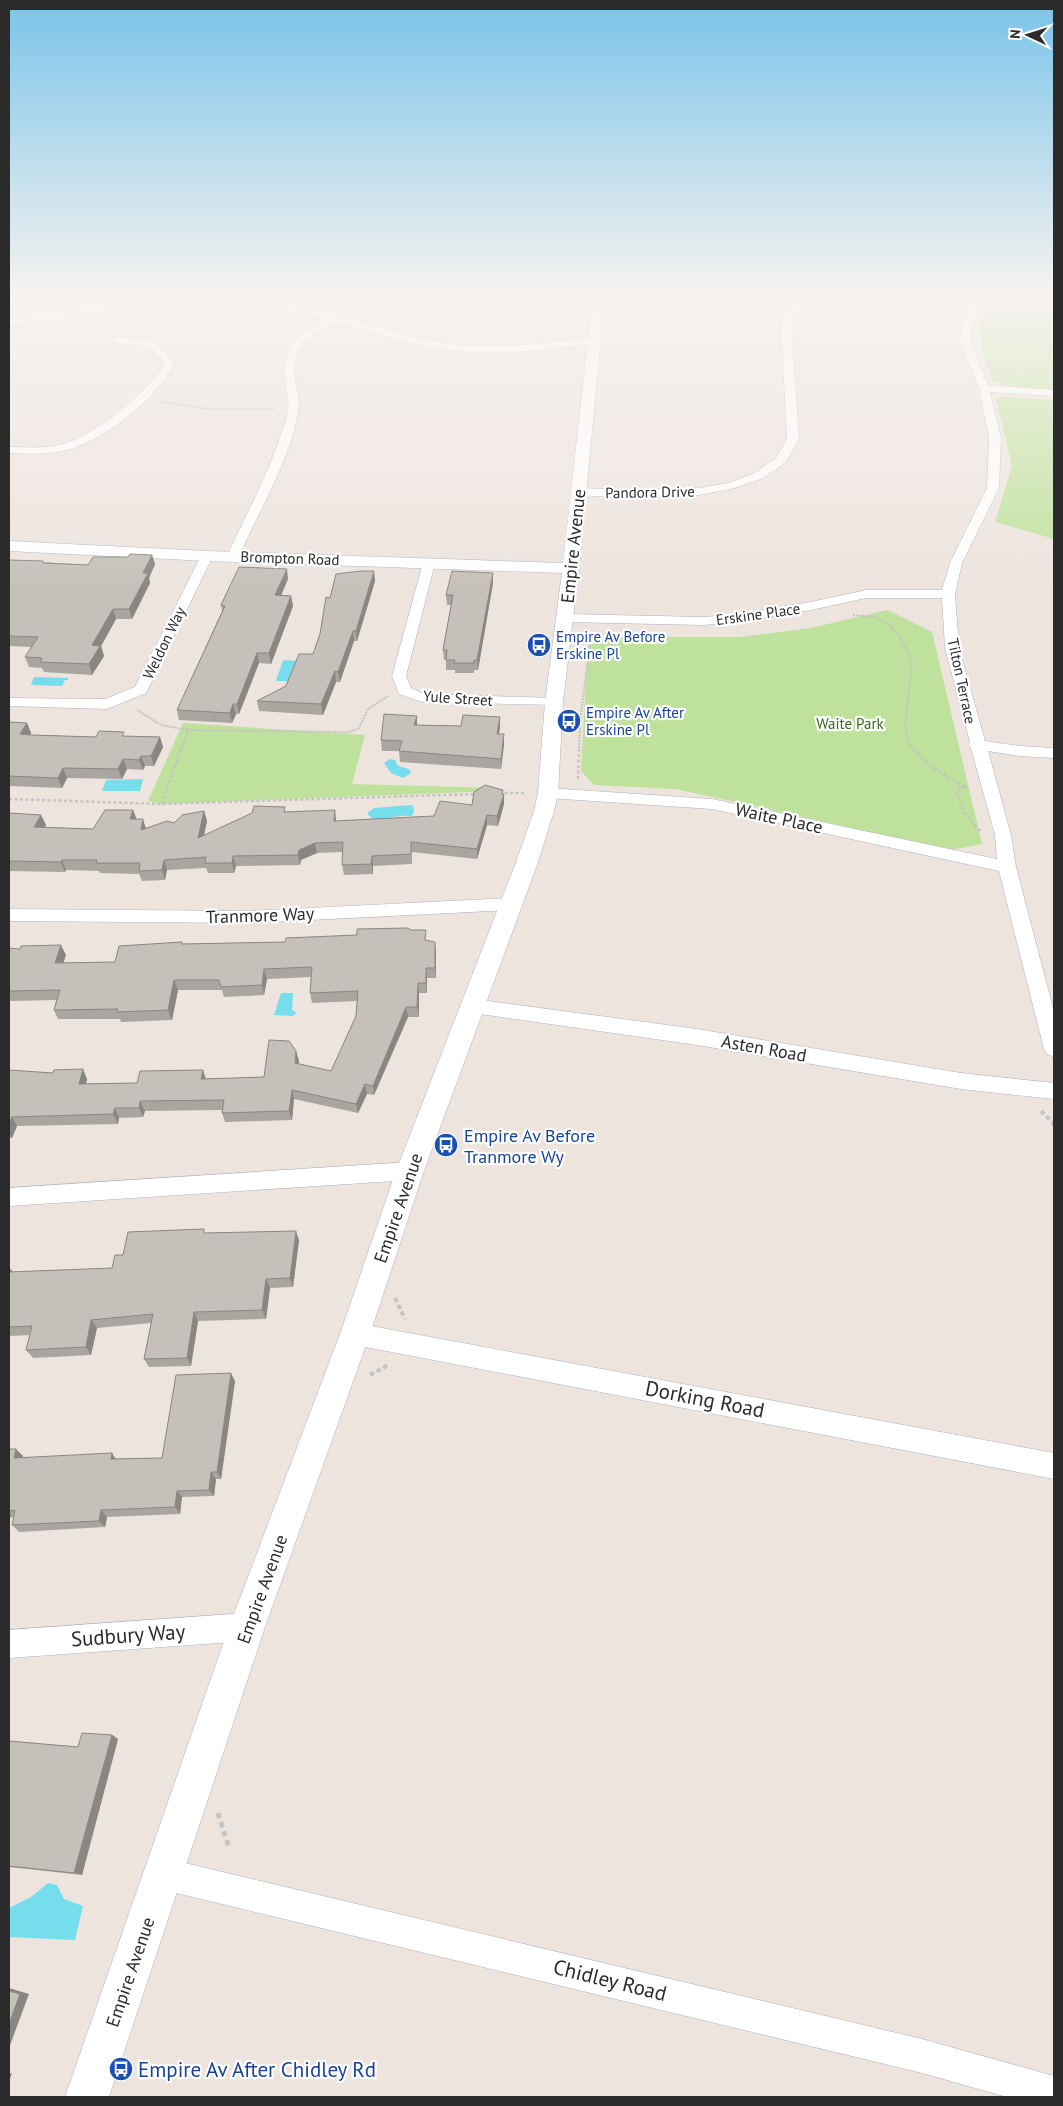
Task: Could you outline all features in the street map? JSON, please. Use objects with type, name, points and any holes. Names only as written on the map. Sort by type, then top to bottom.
[{"type":"street","points":[[9,450],[43,450],[68,446],[86,438],[145,393]]},
{"type":"street","points":[[234,556],[294,410],[291,393]]},
{"type":"street","name":"Empire Avenue","points":[[87,2097],[247,1627],[355,1334],[410,1171],[536,836],[563,793],[554,702],[566,618],[588,393]]},
{"type":"street","name":"Pandora Drive","points":[[578,492],[675,494],[700,492],[738,483],[756,476],[781,461],[791,448],[793,439],[790,393]]},
{"type":"street","name":"Tilton Terrace","points":[[985,393],[995,438],[993,488],[956,563],[948,594],[952,648],[1002,835],[1007,867],[1054,1049]]},
{"type":"street","name":"Brompton Road","points":[[9,546],[207,556],[571,568]]},
{"type":"street","name":"Weldon Way","points":[[9,702],[107,704],[141,690],[207,556]]},
{"type":"street","name":"Yule Street","points":[[429,563],[400,676],[404,690],[422,698],[554,702]]},
{"type":"street","name":"Erskine Place","points":[[566,618],[673,621],[722,619],[811,606],[866,594],[948,594]]},
{"type":"street","points":[[979,752],[1054,752]]},
{"type":"street","points":[[979,752],[1054,759]]},
{"type":"street","name":"Waite Place","points":[[563,793],[712,804],[1007,867]]},
{"type":"street","name":"Tranmore Way","points":[[9,915],[251,917],[512,904]]},
{"type":"street","name":"Asten Road","points":[[473,1006],[697,1037],[961,1081],[1054,1091]]},
{"type":"street","points":[[9,1197],[410,1171]]},
{"type":"street","name":"Dorking Road","points":[[355,1334],[1054,1466]]},
{"type":"street","name":"Sudbury Way","points":[[9,1644],[247,1627]]},
{"type":"street","name":"Chidley Road","points":[[164,1874],[912,2054],[1054,2094]]},
{"type":"path","points":[[138,399],[209,409],[294,410]]},
{"type":"path","points":[[844,616],[875,617],[888,623],[900,637],[912,662],[905,727],[910,745],[929,765],[964,787]]},
{"type":"path","points":[[498,794],[563,793],[580,723],[590,636],[595,619]]},
{"type":"path","points":[[590,636],[600,635]]},
{"type":"path","points":[[135,709],[149,721],[160,726],[188,730],[349,732],[359,728],[368,709],[385,698],[404,690]]},
{"type":"path","points":[[162,804],[188,730]]},
{"type":"path","points":[[9,800],[162,804],[478,794]]},
{"type":"green space","points":[[1001,397],[1054,400],[1054,539],[995,522],[1012,466],[996,400]]},
{"type":"green space","name":"Waite Park","points":[[887,610],[932,632],[982,844],[951,850],[676,789],[594,785],[581,771],[588,646],[608,637],[741,637],[811,628]]},
{"type":"green space","points":[[183,723],[365,735],[352,784],[494,788],[494,791],[162,804],[148,801]]},
{"type":"water","points":[[283,660],[298,661],[291,681],[276,681]]},
{"type":"water","points":[[34,677],[68,678],[68,680],[65,680],[62,686],[31,685]]},
{"type":"water","points":[[390,759],[395,760],[398,766],[409,769],[411,773],[403,778],[391,773],[384,763]]},
{"type":"water","points":[[143,779],[140,791],[102,791],[106,780]]},
{"type":"water","points":[[412,805],[414,809],[413,815],[410,816],[396,816],[379,820],[367,813],[374,808]]},
{"type":"water","points":[[281,993],[293,993],[292,1010],[297,1013],[292,1016],[274,1015]]},
{"type":"water","points":[[48,1883],[57,1885],[64,1899],[83,1906],[75,1940],[9,1937],[9,1908],[31,1897]]},
{"type":"building","points":[[130,554],[152,555],[143,573],[148,573],[129,609],[113,609],[92,645],[100,646],[89,664],[40,662],[42,658],[25,657],[38,637],[9,636],[9,560],[88,565],[93,557],[128,557]]},
{"type":"building","points":[[239,567],[287,569],[275,595],[291,596],[269,653],[257,653],[237,704],[233,704],[230,713],[177,710],[225,606],[221,605]]},
{"type":"building","points":[[374,571],[356,631],[353,631],[338,672],[335,671],[321,704],[257,701],[286,686],[299,654],[313,654],[320,634],[326,597],[330,598],[336,574]]},
{"type":"building","points":[[452,571],[493,573],[477,660],[474,660],[474,663],[454,663],[455,660],[446,660],[447,650],[443,650],[453,595],[446,595]]},
{"type":"building","points":[[384,714],[417,716],[414,725],[461,726],[463,715],[500,717],[497,734],[504,734],[501,759],[399,751],[402,741],[381,740]]},
{"type":"building","points":[[9,722],[27,723],[20,734],[96,737],[99,731],[124,732],[122,736],[160,737],[151,756],[141,756],[139,760],[123,759],[118,769],[63,768],[58,778],[9,776]]},
{"type":"building","points":[[485,785],[503,790],[502,794],[504,794],[497,816],[487,815],[477,849],[411,842],[411,854],[372,856],[371,864],[342,865],[343,842],[315,843],[299,850],[298,855],[233,856],[232,863],[205,863],[206,857],[164,860],[162,870],[139,871],[140,863],[96,863],[97,860],[62,860],[61,862],[9,861],[9,813],[41,815],[34,827],[93,829],[105,810],[133,810],[130,819],[143,819],[141,830],[167,821],[174,823],[182,815],[204,811],[198,838],[252,813],[254,806],[285,807],[284,812],[335,810],[334,821],[434,816],[440,801],[472,805],[474,792]]},
{"type":"building","points":[[408,928],[411,930],[426,930],[425,940],[435,942],[435,968],[426,968],[426,983],[418,983],[417,1007],[406,1007],[373,1086],[365,1084],[356,1104],[292,1090],[289,1111],[222,1113],[224,1100],[140,1101],[139,1108],[115,1108],[113,1114],[12,1117],[9,1123],[9,1070],[53,1073],[54,1070],[83,1069],[79,1084],[137,1083],[140,1071],[203,1070],[201,1079],[264,1077],[269,1040],[289,1041],[296,1051],[295,1063],[331,1071],[356,1016],[358,991],[310,993],[312,967],[264,969],[262,985],[221,987],[219,980],[174,980],[168,1010],[117,1012],[118,1009],[54,1010],[60,990],[9,991],[9,948],[20,949],[21,946],[61,945],[55,963],[115,962],[119,946],[182,942],[182,944],[285,942],[286,938],[357,935],[357,929]]},
{"type":"building","points":[[204,1229],[204,1233],[296,1231],[290,1278],[266,1279],[262,1310],[194,1312],[187,1358],[144,1359],[153,1314],[91,1320],[86,1347],[26,1350],[32,1326],[9,1327],[9,1272],[112,1268],[115,1255],[123,1255],[128,1232]]},
{"type":"building","points":[[231,1373],[217,1472],[211,1472],[209,1490],[177,1491],[175,1507],[101,1510],[99,1521],[12,1525],[15,1510],[9,1511],[9,1449],[16,1449],[14,1458],[112,1453],[111,1459],[162,1458],[176,1375]]},
{"type":"building","points":[[82,1733],[112,1735],[74,1873],[9,1866],[9,1741],[78,1747]]},
{"type":"building","points":[[9,1991],[20,1994],[9,2024]]},
{"type":"place","name":"Empire Av Before Erskine Pl","points":[[539,645]]},
{"type":"place","name":"Empire Av After Erskine Pl","points":[[569,721]]},
{"type":"place","name":"Empire Av Before Tranmore Wy","points":[[446,1145]]},
{"type":"place","name":"Empire Av After Chidley Rd","points":[[121,2069]]}]
